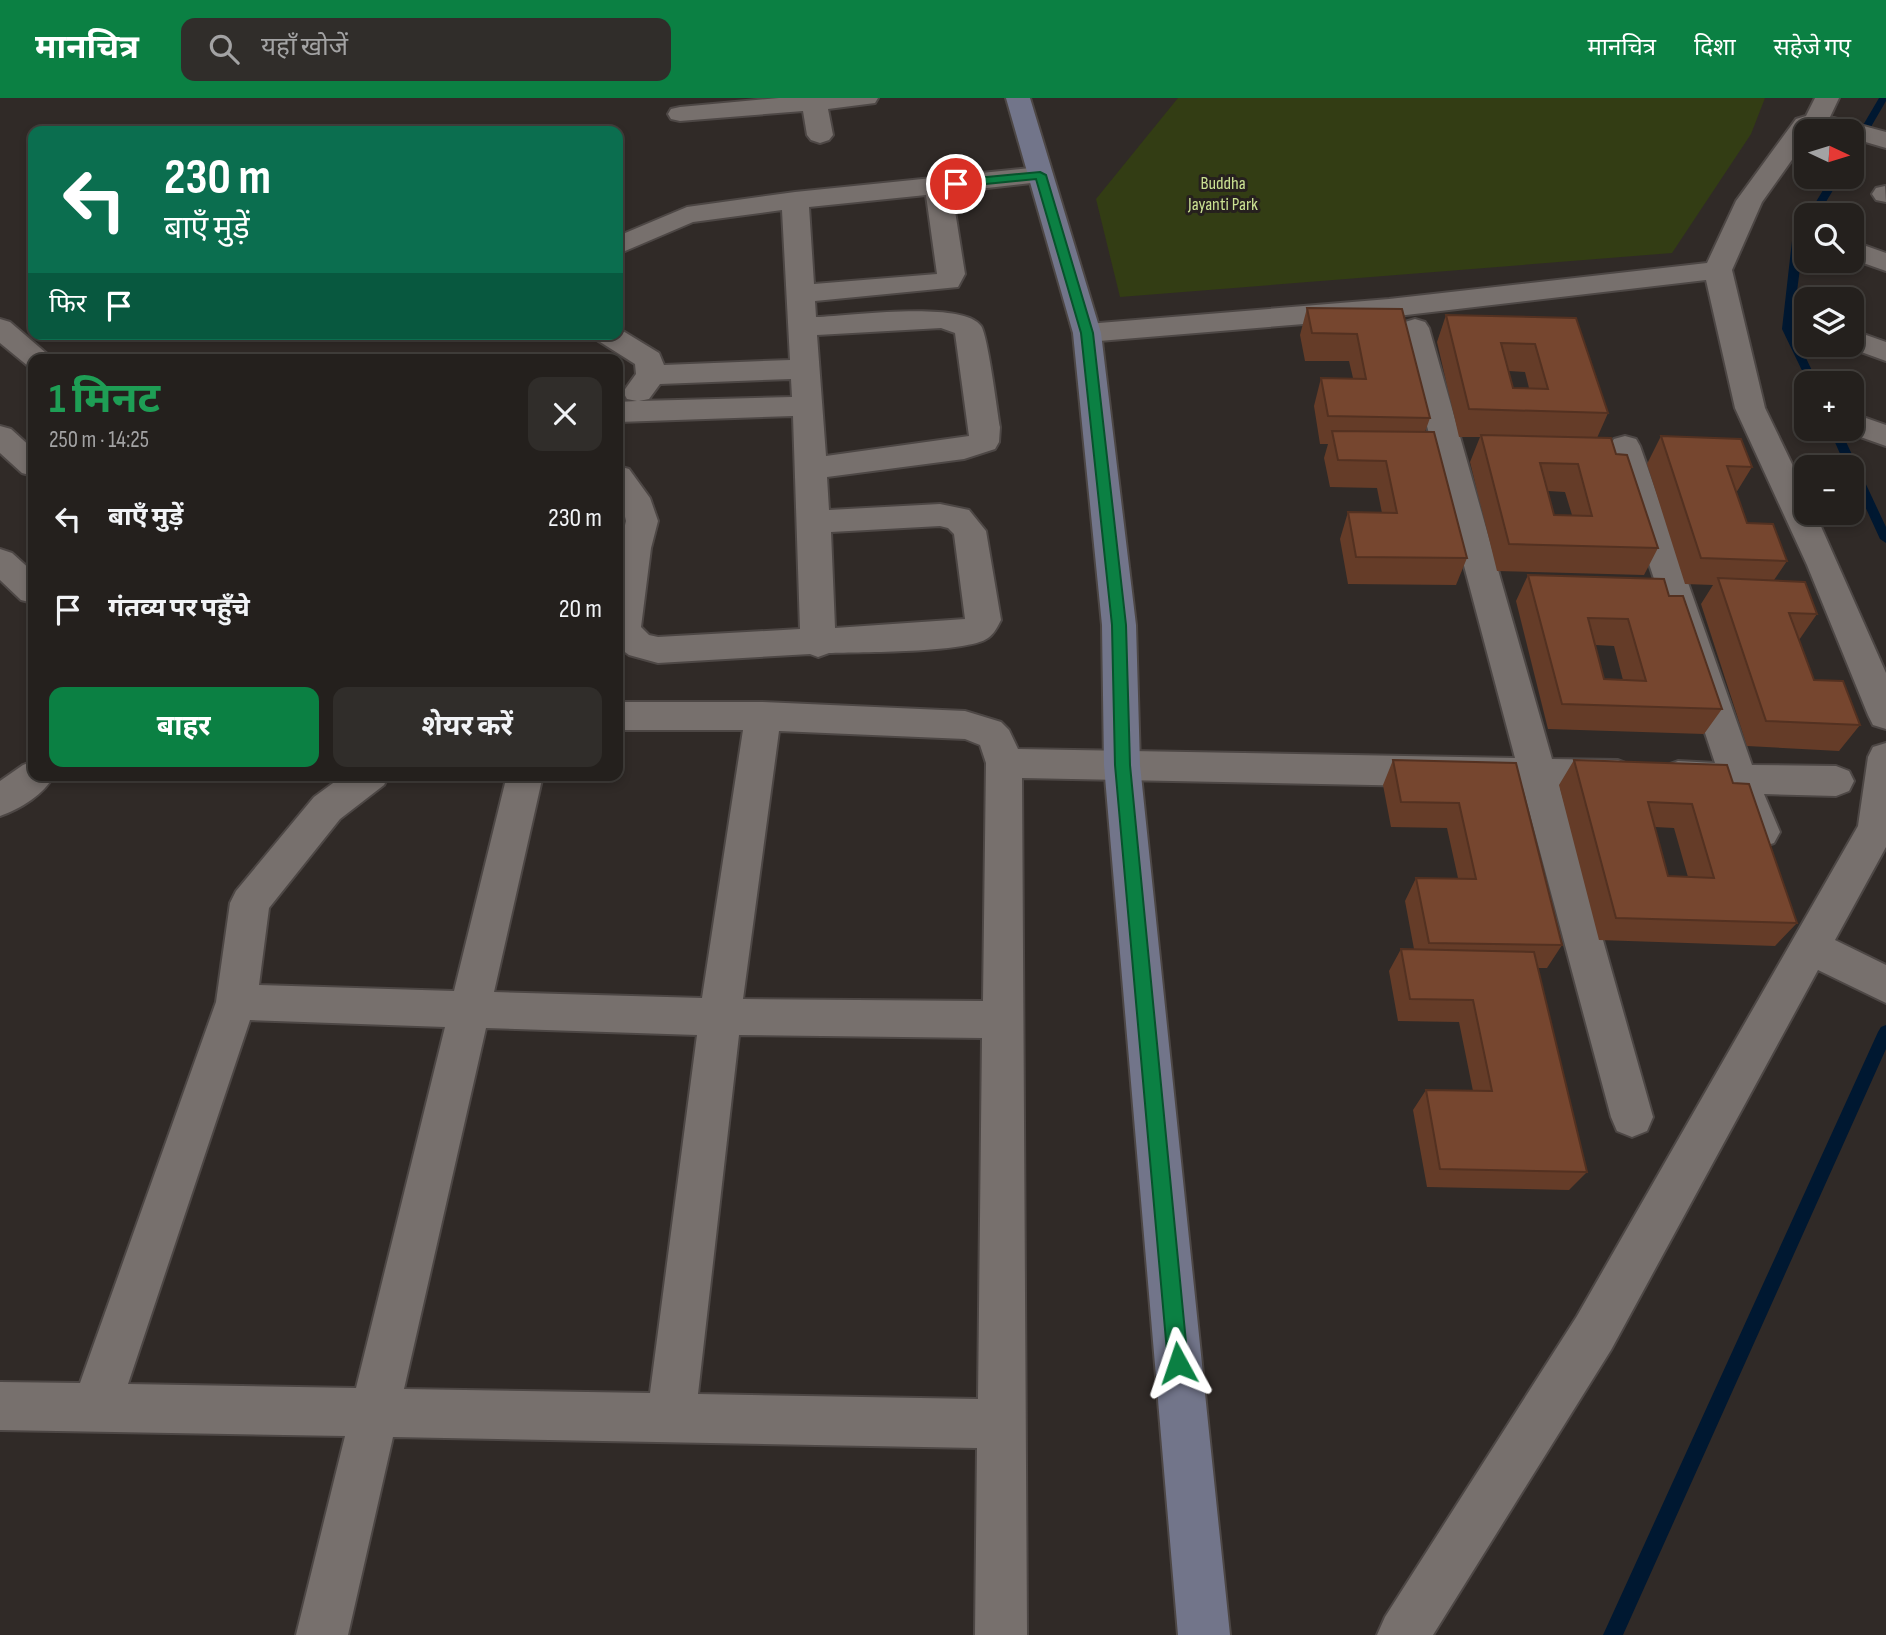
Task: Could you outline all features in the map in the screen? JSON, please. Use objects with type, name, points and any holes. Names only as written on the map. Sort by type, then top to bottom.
[{"type":"street","points":[[680,114],[866,98]]},
{"type":"street","points":[[1018,98],[1087,333],[1119,625],[1122,765],[1203,1635]]},
{"type":"street","points":[[814,102],[820,135]]},
{"type":"street","points":[[1886,140],[1855,131],[1821,109],[1805,124],[1749,201],[1718,270],[1750,408],[1824,565],[1886,715]]},
{"type":"street","points":[[623,244],[687,215],[795,200],[1040,175]]},
{"type":"street","points":[[801,294],[948,281],[951,274],[938,186]]},
{"type":"street","points":[[795,200],[814,522],[818,644]]},
{"type":"street","points":[[1864,254],[1886,262]]},
{"type":"street","points":[[1087,333],[1390,308],[1718,270]]},
{"type":"street","points":[[803,327],[941,319],[960,324],[969,329],[985,426],[984,442],[964,449],[811,468]]},
{"type":"street","points":[[0,328],[32,354]]},
{"type":"street","points":[[1415,328],[1632,1117]]},
{"type":"street","points":[[617,340],[649,360],[650,375],[642,389],[623,406]]},
{"type":"street","points":[[1864,344],[1886,352]]},
{"type":"street","points":[[650,375],[805,369]]},
{"type":"street","points":[[623,410],[808,407]]},
{"type":"street","points":[[0,436],[28,461]]},
{"type":"street","points":[[1625,446],[1739,779],[1748,794],[1773,865]]},
{"type":"street","points":[[623,484],[639,506],[642,521],[635,548],[624,627],[628,639],[644,648],[659,650],[818,644],[951,634],[975,630],[984,620],[970,531],[958,518],[940,515],[814,522]]},
{"type":"street","points":[[0,561],[28,586]]},
{"type":"street","points":[[623,716],[763,716],[965,724],[984,728],[997,738],[1004,763],[1001,1020],[1002,1635]]},
{"type":"street","points":[[671,1418],[720,1017],[763,716]]},
{"type":"street","points":[[1403,1635],[1829,955],[1877,828],[1886,757]]},
{"type":"street","points":[[1004,763],[1836,781]]},
{"type":"street","points":[[0,801],[28,781]]},
{"type":"street","points":[[96,1408],[236,1002],[250,903],[327,808],[363,781]]},
{"type":"street","points":[[322,1635],[524,781]]},
{"type":"street","points":[[1829,955],[1886,985]]},
{"type":"street","points":[[236,1002],[720,1017],[1001,1020]]},
{"type":"street","points":[[0,1406],[1001,1424]]},
{"type":"green space","name":"Buddha Jayanti Park","points":[[1178,98],[1765,98],[1751,134],[1672,253],[1120,297],[1096,199]]},
{"type":"building","points":[[1307,308],[1402,309],[1430,418],[1328,416],[1321,378],[1366,379],[1357,334],[1312,333]]},
{"type":"building","points":[[1446,315],[1576,318],[1608,413],[1469,409]],"holes":[[[1501,343],[1535,344],[1548,389],[1513,388]]]},
{"type":"building","points":[[1332,431],[1434,432],[1467,558],[1356,557],[1348,512],[1397,513],[1386,461],[1338,460]]},
{"type":"building","points":[[1481,435],[1611,438],[1616,454],[1627,455],[1658,548],[1509,544]],"holes":[[[1540,463],[1578,464],[1592,516],[1554,515]]]},
{"type":"building","points":[[1661,436],[1741,439],[1752,467],[1727,466],[1747,523],[1773,524],[1787,561],[1701,558]]},
{"type":"building","points":[[1528,575],[1664,579],[1669,596],[1683,596],[1722,709],[1562,704]],"holes":[[[1588,618],[1628,619],[1646,681],[1604,679]]]},
{"type":"building","points":[[1718,578],[1805,582],[1817,614],[1789,613],[1814,680],[1843,681],[1860,725],[1766,721]]},
{"type":"building","points":[[1393,760],[1516,763],[1562,945],[1429,943],[1416,878],[1476,879],[1459,803],[1401,802]]},
{"type":"building","points":[[1574,760],[1727,765],[1733,783],[1749,784],[1797,923],[1616,918]],"holes":[[[1648,802],[1692,804],[1714,878],[1668,876]]]},
{"type":"building","points":[[1401,949],[1534,952],[1587,1172],[1440,1169],[1426,1090],[1492,1091],[1473,1000],[1410,999]]},
{"type":"waterway","points":[[1864,130],[1883,98]]},
{"type":"waterway","points":[[1820,203],[1829,189]]},
{"type":"waterway","points":[[1794,267],[1787,329],[1807,371]]},
{"type":"waterway","points":[[1840,441],[1886,539]]},
{"type":"waterway","points":[[1613,1635],[1886,1032]]},
{"type":"route","points":[[956,184],[1040,175],[1087,333],[1119,625],[1122,765],[1178,1363]]}]
